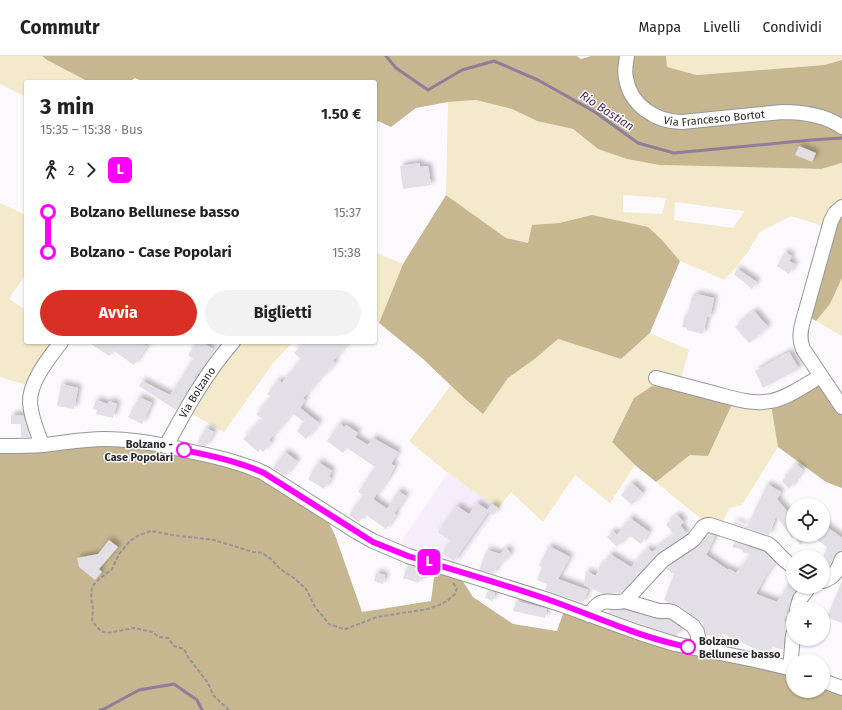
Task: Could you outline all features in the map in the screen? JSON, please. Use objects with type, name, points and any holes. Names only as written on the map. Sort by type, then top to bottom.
[{"type":"street","name":"Via Francesco Bortot","points":[[627,56],[625,68],[629,89],[640,105],[652,114],[665,120],[682,122],[782,112],[798,112],[823,117],[842,128]]},
{"type":"street","points":[[842,207],[835,213],[831,221],[800,332],[800,341],[803,349],[842,407]]},
{"type":"street","points":[[42,445],[31,410],[30,393],[42,368],[60,344]]},
{"type":"street","name":"Via Bolzano","points":[[166,446],[200,385],[221,355],[231,344]]},
{"type":"street","points":[[656,378],[745,401],[762,402],[772,401],[791,394],[821,376]]},
{"type":"street","points":[[0,446],[42,445],[89,439],[131,440],[228,460],[253,468],[278,481],[373,542],[408,556],[554,602],[654,638],[675,644],[786,668]]},
{"type":"street","points":[[625,601],[663,560],[690,542],[703,527],[707,525],[768,544],[773,547],[786,561]]},
{"type":"street","points":[[830,578],[837,571],[842,560]]},
{"type":"street","points":[[589,614],[595,607],[606,601],[625,601],[659,611],[673,612],[693,626],[697,632],[701,649]]},
{"type":"street","points":[[830,684],[842,688]]},
{"type":"path","points":[[229,710],[213,695],[208,683],[184,650],[174,646],[168,638],[159,637],[152,632],[134,628],[107,633],[101,631],[92,620],[92,587],[112,568],[119,554],[130,541],[138,535],[151,531],[214,540],[253,552],[262,553],[306,589],[315,607],[329,624],[340,628],[346,628],[377,616],[421,610],[437,606],[447,601],[455,594],[457,588],[452,583]]},
{"type":"shaded area","points":[[0,56],[42,56],[85,80],[24,80],[24,96],[0,84]]},
{"type":"shaded area","points":[[42,56],[577,56],[581,59],[591,56],[666,56],[667,67],[697,75],[824,65],[842,60],[842,163],[821,169],[660,165],[627,159],[598,149],[573,129],[537,121],[512,109],[476,100],[448,102],[416,108],[391,127],[377,122],[377,80],[140,80],[135,78],[132,80],[85,80]]},
{"type":"shaded area","points":[[666,56],[842,56],[842,60],[824,65],[697,75],[667,67]]},
{"type":"shaded area","points":[[476,100],[512,109],[537,121],[573,129],[598,149],[660,165],[821,169],[842,163],[842,204],[826,227],[791,216],[760,232],[748,252],[725,280],[680,261],[662,240],[592,215],[559,223],[532,225],[528,243],[506,238],[446,195],[448,102]],"holes":[[[623,195],[666,198],[662,214],[623,212]],[[675,202],[744,211],[744,212],[733,228],[674,220]]]},
{"type":"shaded area","points":[[446,195],[506,238],[528,243],[532,225],[559,223],[592,215],[648,227],[662,240],[680,261],[650,333],[621,359],[558,339],[536,358],[508,378],[483,414],[422,358],[379,323],[403,264]]},
{"type":"shaded area","points":[[0,203],[24,214],[24,277],[9,299],[24,309],[24,344],[58,344],[30,386],[0,377]]},
{"type":"shaded area","points":[[842,204],[842,278],[830,304],[816,321],[803,313]]},
{"type":"shaded area","points":[[377,253],[403,264],[379,323],[377,321]]},
{"type":"shaded area","points":[[842,278],[842,336],[816,321],[830,304]]},
{"type":"shaded area","points":[[650,333],[689,350],[678,389],[653,386],[634,398],[612,441],[635,465],[610,503],[575,475],[543,522],[511,492],[498,508],[448,473],[409,441],[451,385],[464,398],[483,413],[508,378],[536,358],[558,339],[621,359]]},
{"type":"shaded area","points":[[234,344],[291,344],[273,363],[224,432],[187,411]]},
{"type":"shaded area","points":[[819,374],[842,400],[842,488],[826,482],[778,447],[770,399]]},
{"type":"shaded area","points":[[652,386],[678,389],[733,402],[708,456],[690,455],[656,482],[635,465],[612,442],[634,398]]},
{"type":"shaded area","points":[[770,399],[778,447],[742,505],[730,508],[720,527],[706,523],[656,482],[690,455],[733,402]]},
{"type":"shaded area","points":[[128,443],[252,472],[325,515],[335,535],[362,612],[431,601],[436,563],[455,569],[473,597],[513,624],[557,631],[565,608],[786,671],[786,698],[830,698],[830,686],[842,690],[842,710],[0,710],[0,451]]},
{"type":"shaded area","points":[[448,473],[498,508],[455,569],[396,549]]},
{"type":"building","points":[[799,146],[816,153],[812,162],[795,155]]},
{"type":"building","points":[[420,163],[420,167],[428,166],[431,185],[403,189],[400,166]]},
{"type":"building","points":[[785,252],[792,256],[789,261],[795,264],[789,274],[777,266]]},
{"type":"building","points":[[737,269],[757,282],[752,289],[734,274]]},
{"type":"building","points":[[696,294],[714,298],[710,317],[707,317],[703,334],[687,330],[687,328],[682,327],[685,315],[687,316],[692,296],[696,297]]},
{"type":"building","points":[[754,311],[768,327],[749,343],[735,327]]},
{"type":"building","points":[[91,344],[144,344],[147,346],[134,365],[114,351],[109,356]]},
{"type":"building","points":[[196,344],[205,344],[213,349],[194,377],[195,378],[176,410],[139,386],[142,381],[170,395],[193,359],[188,355]]},
{"type":"building","points":[[302,344],[347,344],[333,361],[335,363],[324,375],[323,374],[303,398],[305,400],[300,408],[319,423],[306,439],[297,431],[304,422],[292,413],[269,440],[271,442],[263,452],[260,449],[258,452],[243,439],[262,419],[256,414],[271,397],[267,394],[278,380],[282,383],[301,359],[294,353]]},
{"type":"building","points":[[789,352],[799,369],[763,388],[755,371]]},
{"type":"building","points":[[61,384],[78,388],[74,409],[57,406]]},
{"type":"building","points":[[139,397],[152,403],[142,424],[128,417]]},
{"type":"building","points":[[96,400],[108,404],[109,401],[117,404],[113,418],[96,414],[97,410],[93,409]]},
{"type":"building","points":[[11,415],[23,415],[30,437],[21,437],[21,424],[11,424]]},
{"type":"building","points":[[340,423],[344,427],[346,425],[358,433],[355,437],[368,445],[373,438],[398,452],[391,464],[395,466],[388,479],[373,499],[387,509],[398,491],[406,496],[394,514],[396,515],[386,529],[365,514],[359,522],[349,515],[363,495],[358,492],[375,467],[347,448],[343,453],[327,441]]},
{"type":"building","points":[[206,428],[214,432],[206,446],[200,445],[197,443]]},
{"type":"building","points":[[285,452],[297,461],[285,476],[273,468]]},
{"type":"building","points":[[318,462],[332,471],[329,477],[331,478],[324,489],[308,479]]},
{"type":"building","points":[[796,464],[803,470],[789,489],[782,481]]},
{"type":"building","points":[[632,483],[643,493],[632,505],[621,495]]},
{"type":"building","points":[[767,484],[781,492],[777,499],[786,510],[786,530],[776,516],[769,535],[734,524],[735,521],[747,527]]},
{"type":"building","points":[[477,503],[489,511],[454,561],[442,553],[451,542],[438,532],[457,506],[469,514]]},
{"type":"building","points":[[492,504],[498,508],[494,515],[487,510]]},
{"type":"building","points":[[677,515],[684,522],[680,525],[687,534],[657,554],[621,593],[602,594],[584,585],[586,571],[596,576],[600,565],[602,566],[610,554],[631,567],[648,548],[652,552],[674,535],[666,524]]},
{"type":"building","points":[[630,518],[649,532],[641,544],[629,535],[617,547],[607,537],[613,531],[617,535]]},
{"type":"building","points":[[830,529],[842,538],[842,551],[836,553],[830,566],[830,550],[826,550],[827,547],[820,542],[830,542]]},
{"type":"building","points":[[709,534],[715,536],[706,555],[728,570],[729,569],[736,573],[750,555],[742,552],[743,550],[732,547],[735,542],[764,552],[775,562],[756,594],[777,602],[786,588],[786,594],[793,594],[790,602],[786,602],[786,616],[784,621],[786,622],[786,630],[783,650],[770,646],[765,654],[720,632],[718,638],[706,635],[703,623],[678,605],[664,600],[674,574],[666,569],[699,546]]},
{"type":"building","points":[[109,540],[118,547],[99,569],[102,572],[95,580],[79,567],[77,558],[98,554]]},
{"type":"building","points":[[549,546],[570,557],[558,579],[588,590],[583,603],[545,590],[547,584],[537,580],[542,567],[539,565]]},
{"type":"building","points":[[506,548],[511,554],[496,568],[494,574],[479,570],[487,550],[500,554]]},
{"type":"building","points":[[408,565],[426,571],[423,580],[420,579],[419,583],[403,578]]},
{"type":"building","points":[[376,573],[385,575],[383,584],[374,581]]},
{"type":"building","points":[[842,581],[842,623],[830,618],[830,610]]},
{"type":"building","points":[[488,590],[495,593],[493,601],[485,598]]},
{"type":"building","points":[[516,601],[547,609],[545,618],[513,611]]},
{"type":"building","points":[[610,610],[625,610],[657,619],[670,620],[680,627],[677,636],[609,613]]},
{"type":"waterway","name":"Rio Bastian","points":[[386,56],[396,68],[428,90],[462,70],[494,61],[538,80],[595,112],[638,143],[674,153],[842,138]]},
{"type":"waterway","points":[[100,710],[139,690],[174,684],[197,700],[202,710]]},
{"type":"bus line","name":"L","points":[[184,450],[240,463],[264,473],[373,542],[408,556],[554,602],[640,633],[688,647]]},
{"type":"place","name":"Bolzano - Case Popolari","points":[[184,450]]},
{"type":"place","name":"Bolzano Bellunese basso","points":[[688,647]]}]
